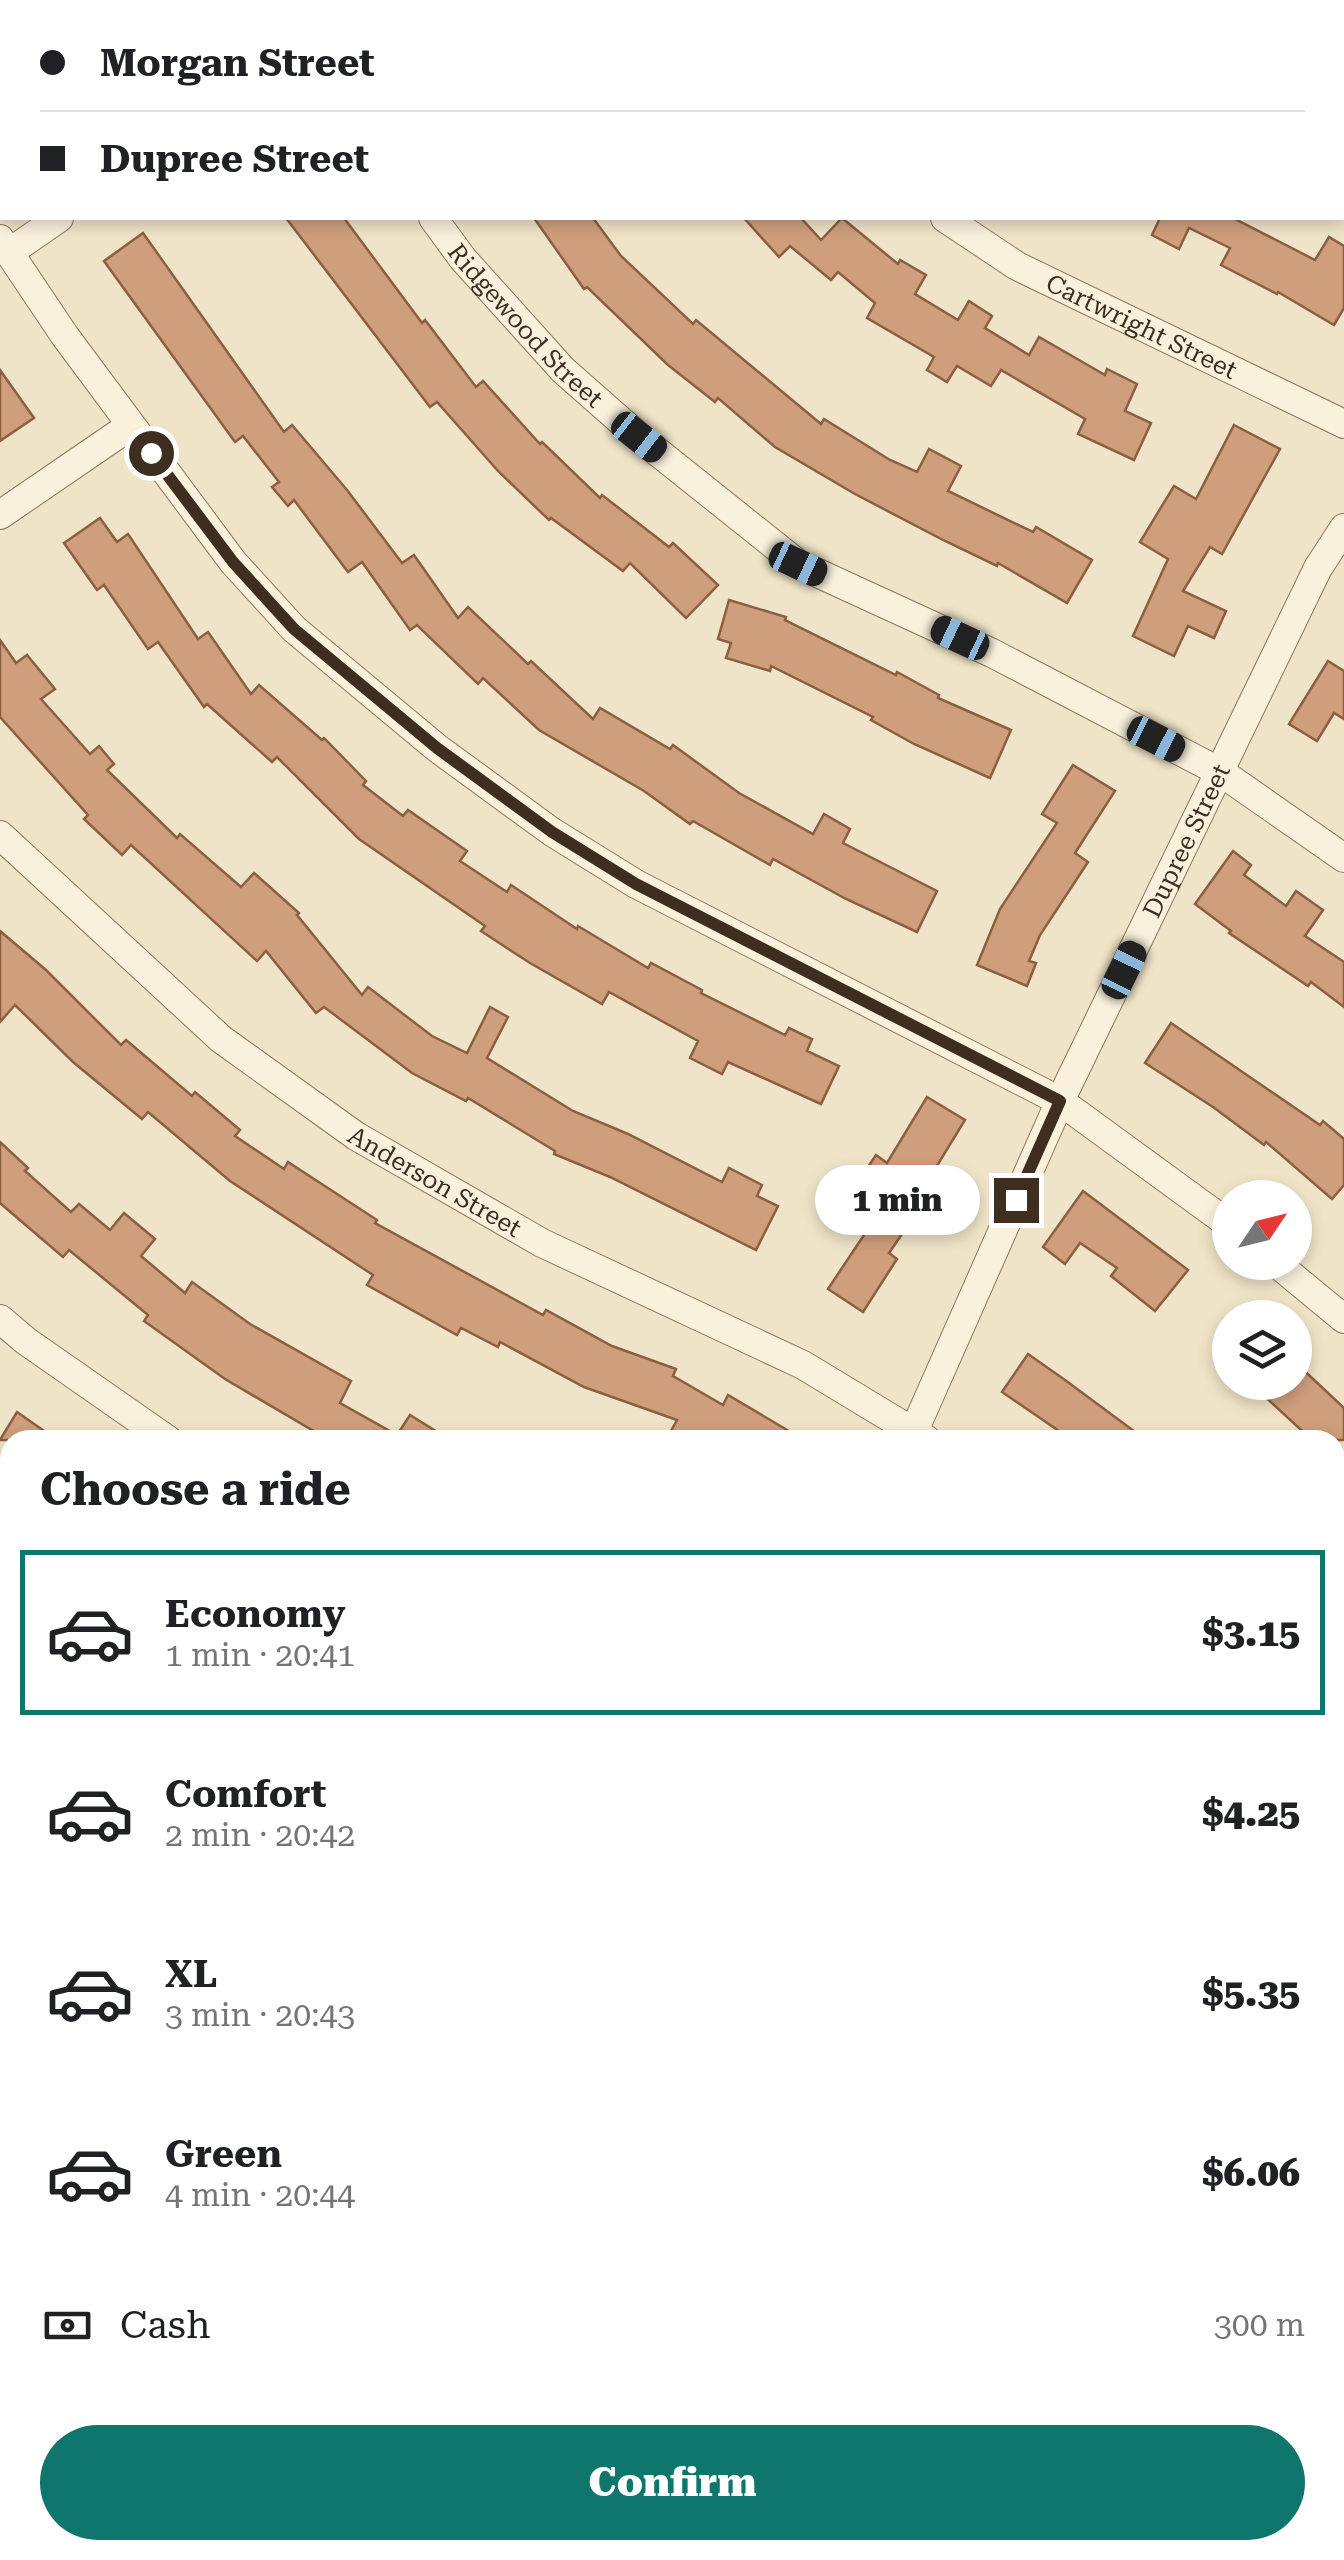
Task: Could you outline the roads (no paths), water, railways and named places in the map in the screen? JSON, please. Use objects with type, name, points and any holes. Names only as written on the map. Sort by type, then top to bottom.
[{"type":"street","points":[[55,220],[5,246],[130,426],[233,562],[294,629],[437,748],[552,832],[636,884],[1060,1101],[1212,1212]]},
{"type":"street","name":"Ridgewood Street","points":[[435,220],[463,259],[563,370],[639,437],[798,564],[992,653],[1222,773],[1344,858]]},
{"type":"street","name":"Cartwright Street","points":[[948,220],[1017,266],[1344,424]]},
{"type":"street","points":[[0,514],[130,426]]},
{"type":"street","name":"Dupree Street","points":[[920,1430],[1060,1101],[1318,568],[1344,528]]},
{"type":"street","name":"Anderson Street","points":[[0,836],[222,1040],[356,1136],[542,1242],[802,1364],[906,1430]]},
{"type":"street","points":[[1296,1280],[1344,1320]]},
{"type":"street","points":[[0,1319],[26,1342],[154,1430]]}]
